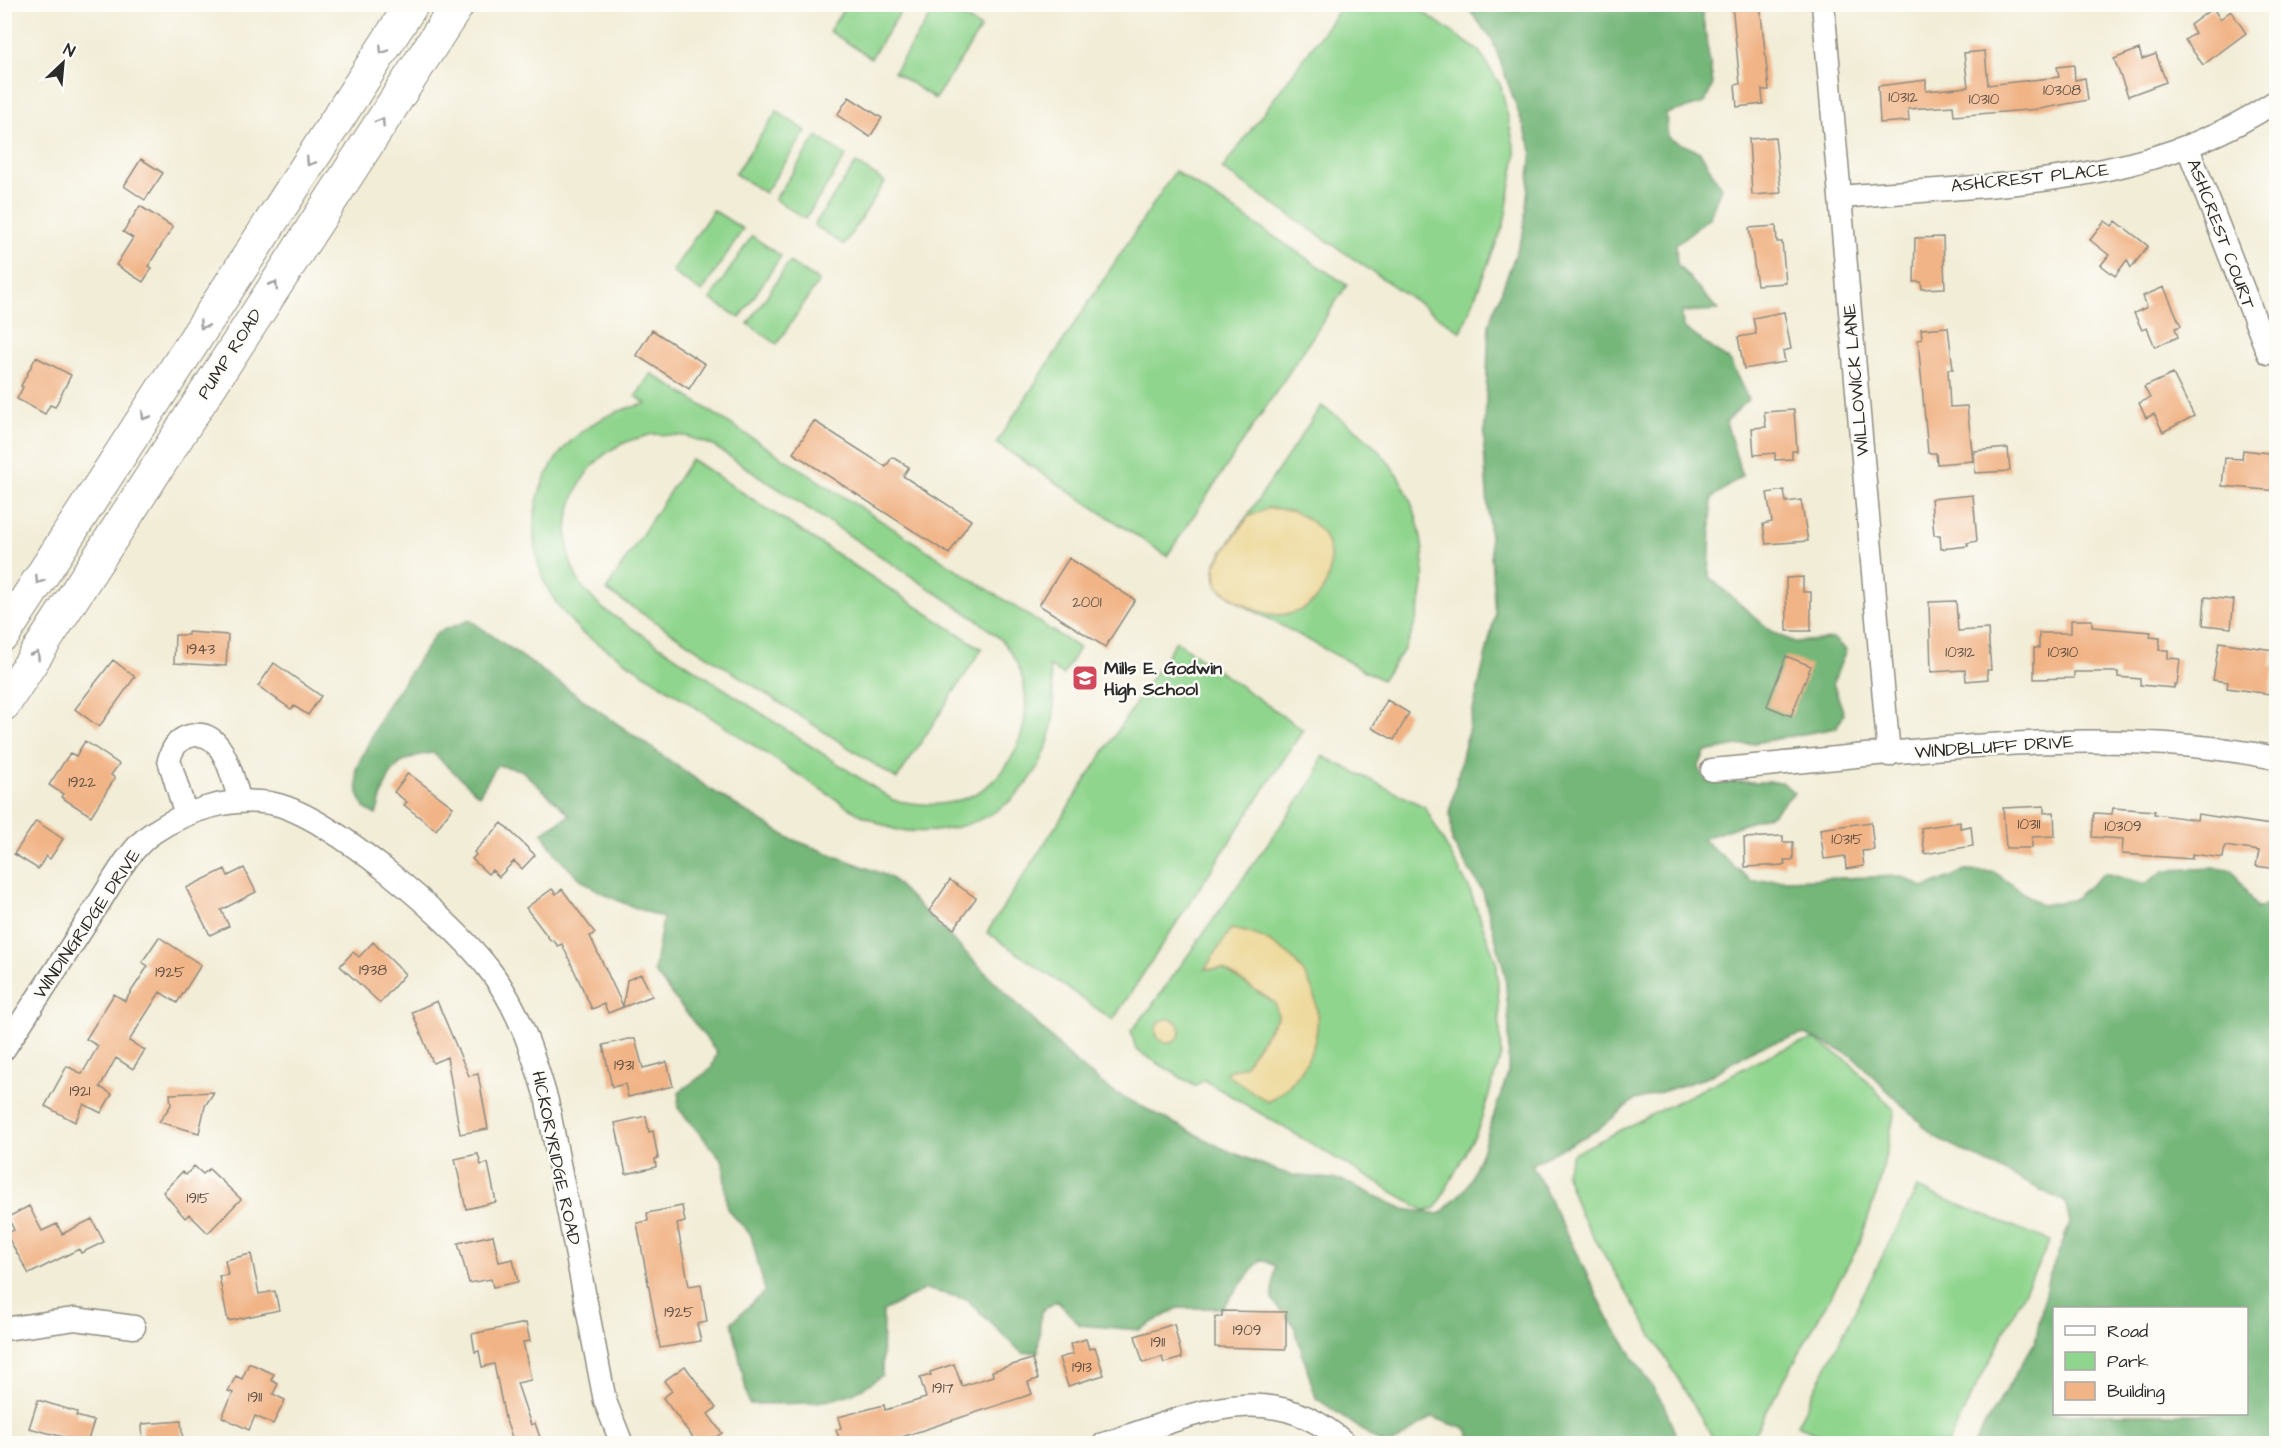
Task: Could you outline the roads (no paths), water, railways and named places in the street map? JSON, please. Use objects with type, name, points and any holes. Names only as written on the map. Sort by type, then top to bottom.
[{"type":"main road","points":[[4,634],[412,4]]},
{"type":"main road","name":"PUMP ROAD","points":[[4,704],[458,4]]},
{"type":"street","name":"WILLOWICK LANE","points":[[1823,4],[1889,755]]},
{"type":"street","name":"ASHCREST PLACE","points":[[1840,197],[2071,177],[2112,170],[2188,148],[2245,122],[2277,101]]},
{"type":"street","name":"ASHCREST COURT","points":[[2188,148],[2268,353]]},
{"type":"street","points":[[186,815],[169,760],[172,751],[185,738],[204,736],[219,747],[240,801]]},
{"type":"street","name":"WINDBLUFF DRIVE","points":[[1712,770],[2081,741],[2194,746],[2277,758]]},
{"type":"street","name":"HICKORYRIDGE ROAD","points":[[211,806],[240,801],[272,804],[317,821],[447,922],[492,973],[515,1013],[533,1053],[547,1101],[605,1401],[622,1443]]},
{"type":"street","name":"WINDINGRIDGE DRIVE","points":[[4,1049],[135,850],[152,833],[186,815],[211,806]]},
{"type":"street","points":[[4,1329],[75,1319],[134,1327]]},
{"type":"street","points":[[1104,1443],[1219,1408],[1249,1404],[1288,1409],[1310,1418],[1346,1443]]},
{"type":"place","name":"Mills E. Godwin High School","points":[[1085,678]]}]
